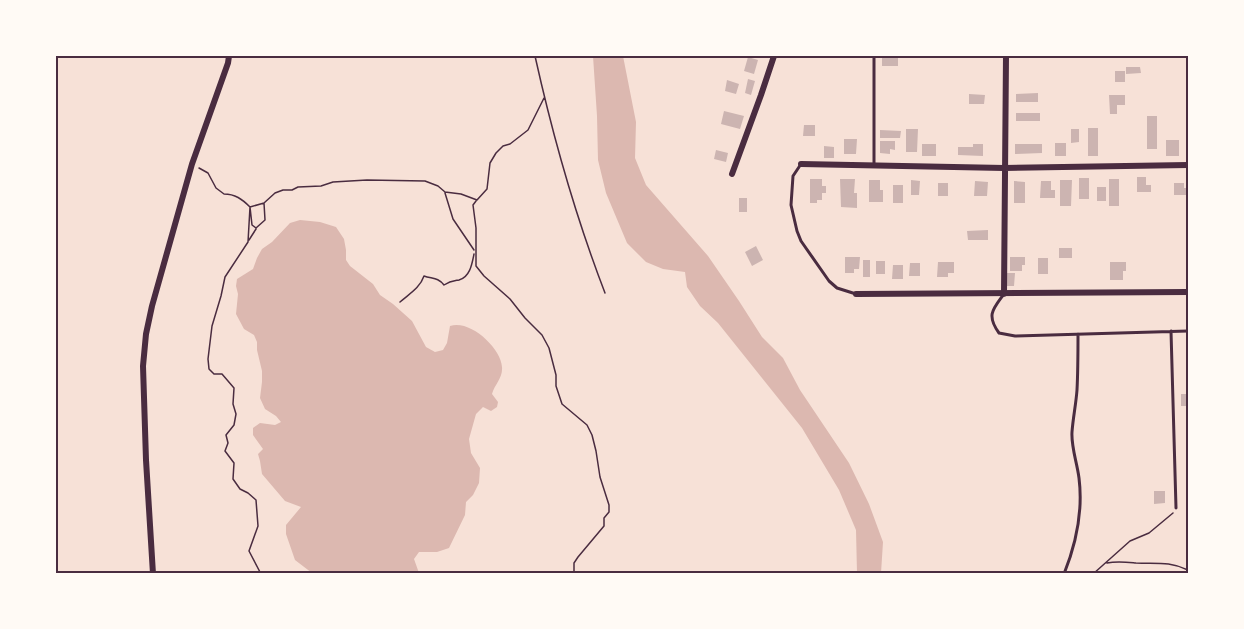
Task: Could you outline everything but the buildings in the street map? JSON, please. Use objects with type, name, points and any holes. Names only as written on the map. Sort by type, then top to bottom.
[{"type":"street","points":[[153,573],[145,437],[143,366],[146,334],[192,164],[229,56]]},
{"type":"street","points":[[732,174],[774,56]]},
{"type":"street","points":[[1004,294],[1006,56]]},
{"type":"street","points":[[801,164],[1004,168],[1188,165]]},
{"type":"street","points":[[855,294],[1188,292]]},
{"type":"lane","points":[[874,56],[874,165]]},
{"type":"lane","points":[[801,164],[793,176],[791,205],[801,241],[829,281],[837,288],[855,294]]},
{"type":"lane","points":[[1004,294],[994,307],[992,315],[993,324],[999,333],[1015,336],[1188,331]]},
{"type":"lane","points":[[1171,332],[1176,508]]},
{"type":"lane","points":[[1064,573],[1080,518],[1081,495],[1072,433],[1077,389],[1078,334]]},
{"type":"path","points":[[536,56],[559,157],[605,293]]},
{"type":"path","points":[[544,98],[528,129],[510,144],[503,146],[490,163],[487,189],[473,205],[476,228],[475,251],[476,266],[484,276],[510,299],[542,334],[551,354],[556,386],[562,404],[587,425],[597,451],[600,477],[609,512],[604,518],[604,526],[574,563],[574,573]]},
{"type":"path","points":[[192,164],[208,173],[216,188],[224,194],[231,194],[242,199],[250,207],[252,225],[256,228]]},
{"type":"path","points":[[250,207],[264,203],[275,193],[283,190],[321,186],[333,182],[424,181],[438,186],[445,192],[453,219],[475,251]]},
{"type":"path","points":[[445,192],[461,194],[477,200]]},
{"type":"path","points":[[261,573],[249,551],[258,526],[256,500],[240,489],[233,479],[234,463],[225,451],[228,443],[226,435],[234,425],[236,414],[233,404],[234,388],[222,374],[214,374],[209,369],[208,359],[212,326],[225,277],[256,228],[265,220],[264,203]]},
{"type":"path","points":[[248,242],[250,207]]},
{"type":"path","points":[[400,302],[416,289],[424,276],[440,280],[444,285],[461,279],[468,273],[475,251]]},
{"type":"path","points":[[1093,573],[1130,541],[1149,533],[1176,508]]},
{"type":"path","points":[[1106,563],[1118,560],[1167,563],[1188,570]]},
{"type":"shaded area","points":[[593,56],[623,56],[636,122],[635,158],[646,185],[708,256],[762,337],[783,358],[800,390],[849,463],[869,504],[883,542],[881,573],[857,573],[856,530],[839,490],[802,428],[718,323],[700,306],[687,287],[685,272],[663,269],[646,262],[627,243],[606,193],[598,160]]},
{"type":"shaded area","points":[[300,220],[320,222],[336,227],[344,239],[346,260],[350,266],[412,321],[426,347],[435,352],[443,350],[447,343],[450,326],[458,325],[475,331],[483,337],[500,359],[501,374],[492,394],[498,402],[497,407],[491,411],[483,407],[476,414],[469,439],[471,453],[480,468],[479,483],[473,495],[466,502],[465,515],[449,548],[437,552],[419,552],[414,559],[419,573],[312,573],[295,560],[286,534],[286,525],[301,507],[285,501],[262,474],[258,454],[263,449],[253,435],[253,428],[260,423],[275,425],[281,422],[265,409],[260,398],[262,371],[257,342],[254,335],[244,329],[236,314],[237,279],[253,269],[262,249],[290,223]]}]
